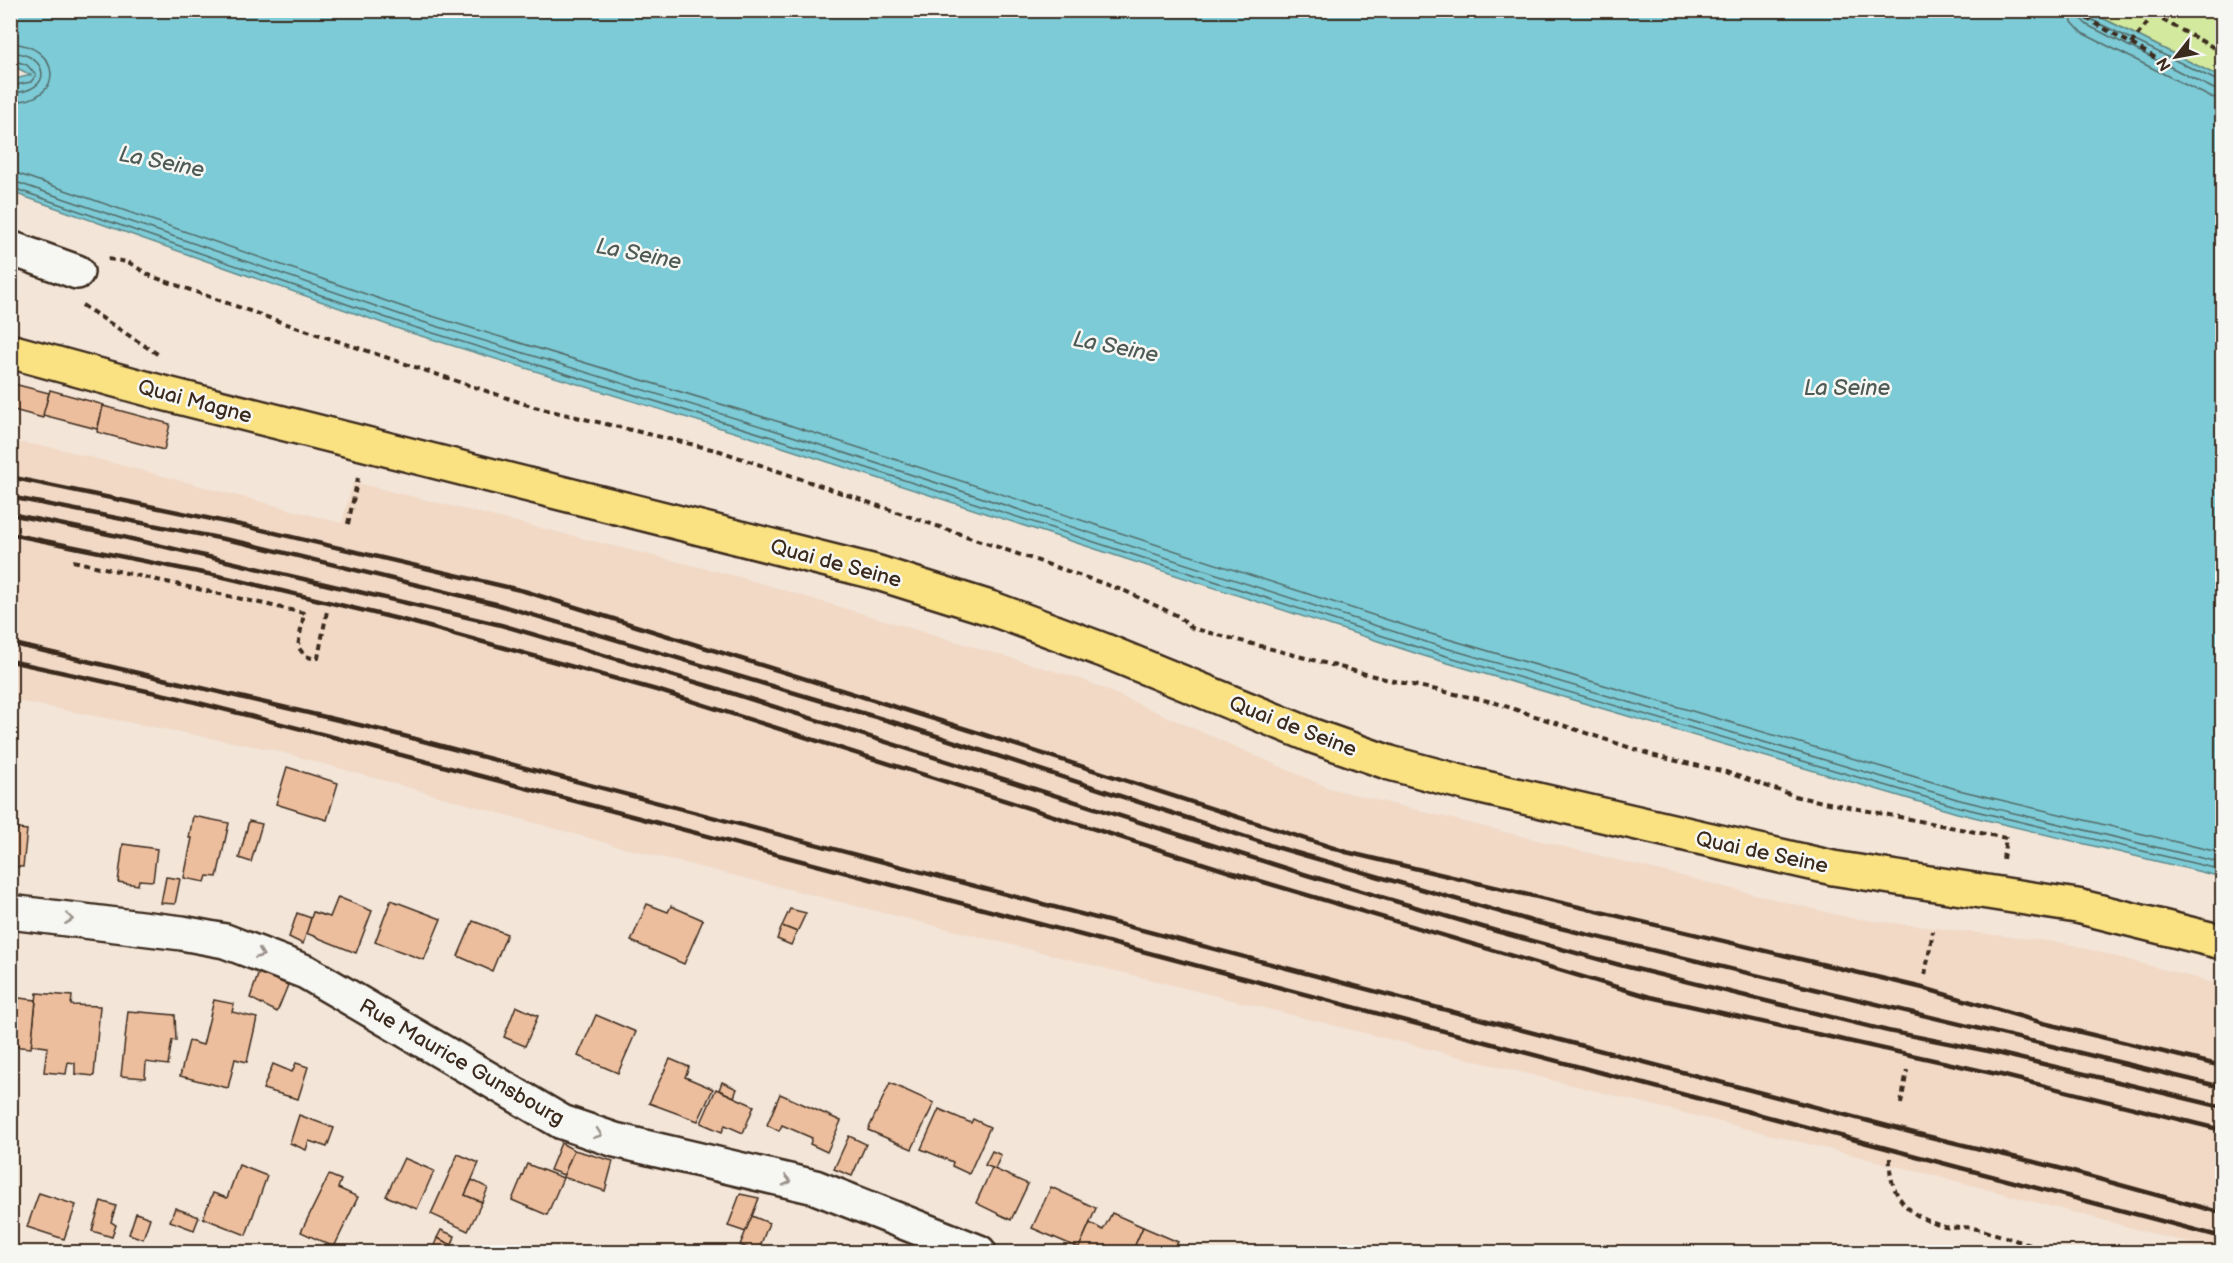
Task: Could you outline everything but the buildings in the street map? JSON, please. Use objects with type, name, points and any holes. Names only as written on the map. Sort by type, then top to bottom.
[{"type":"main road","name":"Quai Magne","points":[[10,351],[163,393],[371,458]]},
{"type":"main road","name":"Quai de Seine","points":[[371,458],[874,572],[993,609],[1092,646],[1313,736],[1390,763],[1468,784],[1833,868],[2077,906],[2223,942]]},
{"type":"street","points":[[10,248],[83,277]]},
{"type":"street","name":"Rue Maurice Gunsbourg","points":[[10,912],[182,933],[225,941],[306,972],[562,1122],[615,1140],[815,1187],[979,1252]]},
{"type":"path","points":[[2144,10],[2223,52]]},
{"type":"path","points":[[2131,44],[2153,15]]},
{"type":"path","points":[[2086,18],[2170,66]]},
{"type":"path","points":[[157,354],[83,277],[106,258],[128,262],[151,276],[534,407],[731,455],[1125,591],[1178,616],[1192,627],[1385,679],[1493,702],[1655,756],[1726,772],[1798,797],[2006,838],[2001,869]]},
{"type":"path","points":[[348,524],[371,458]]},
{"type":"path","points":[[73,561],[304,613],[298,646],[303,654],[311,659],[318,658],[327,611]]},
{"type":"path","points":[[1925,975],[1933,931]]},
{"type":"path","points":[[1901,1104],[1907,1070]]},
{"type":"path","points":[[1890,1158],[1889,1178],[1899,1199],[1914,1213],[1946,1227],[1972,1228],[2054,1252]]},
{"type":"shaded area","points":[[10,441],[56,448],[342,523],[353,482],[740,577],[1084,680],[1329,788],[1850,918],[2065,943],[2222,985],[2222,1252],[1948,1179],[624,848],[274,750],[11,700]]},
{"type":"green space","points":[[2090,11],[2222,11],[2222,78],[2095,14]]},
{"type":"water","name":"La Seine","points":[[11,10],[2088,11],[2222,78],[2222,877],[1957,813],[1424,656],[776,445],[405,331],[11,192],[11,80],[31,75],[11,65]]},
{"type":"railway","points":[[10,477],[245,526],[524,591],[982,734],[1346,852],[1923,988],[2043,1023],[2222,1066]]},
{"type":"railway","points":[[10,497],[244,543],[496,604],[906,726],[1276,847],[1535,922],[2222,1087]]},
{"type":"railway","points":[[10,514],[123,537],[501,625],[712,687],[1307,875],[1496,931],[1620,965],[1888,1031],[1993,1052],[2222,1107]]},
{"type":"railway","points":[[10,534],[228,578],[411,622],[660,691],[1230,872],[1650,997],[2001,1075],[2222,1130]]},
{"type":"railway","points":[[10,643],[385,731],[1914,1133],[2055,1167],[2222,1213]]},
{"type":"railway","points":[[10,661],[179,698],[337,738],[2222,1237]]}]
